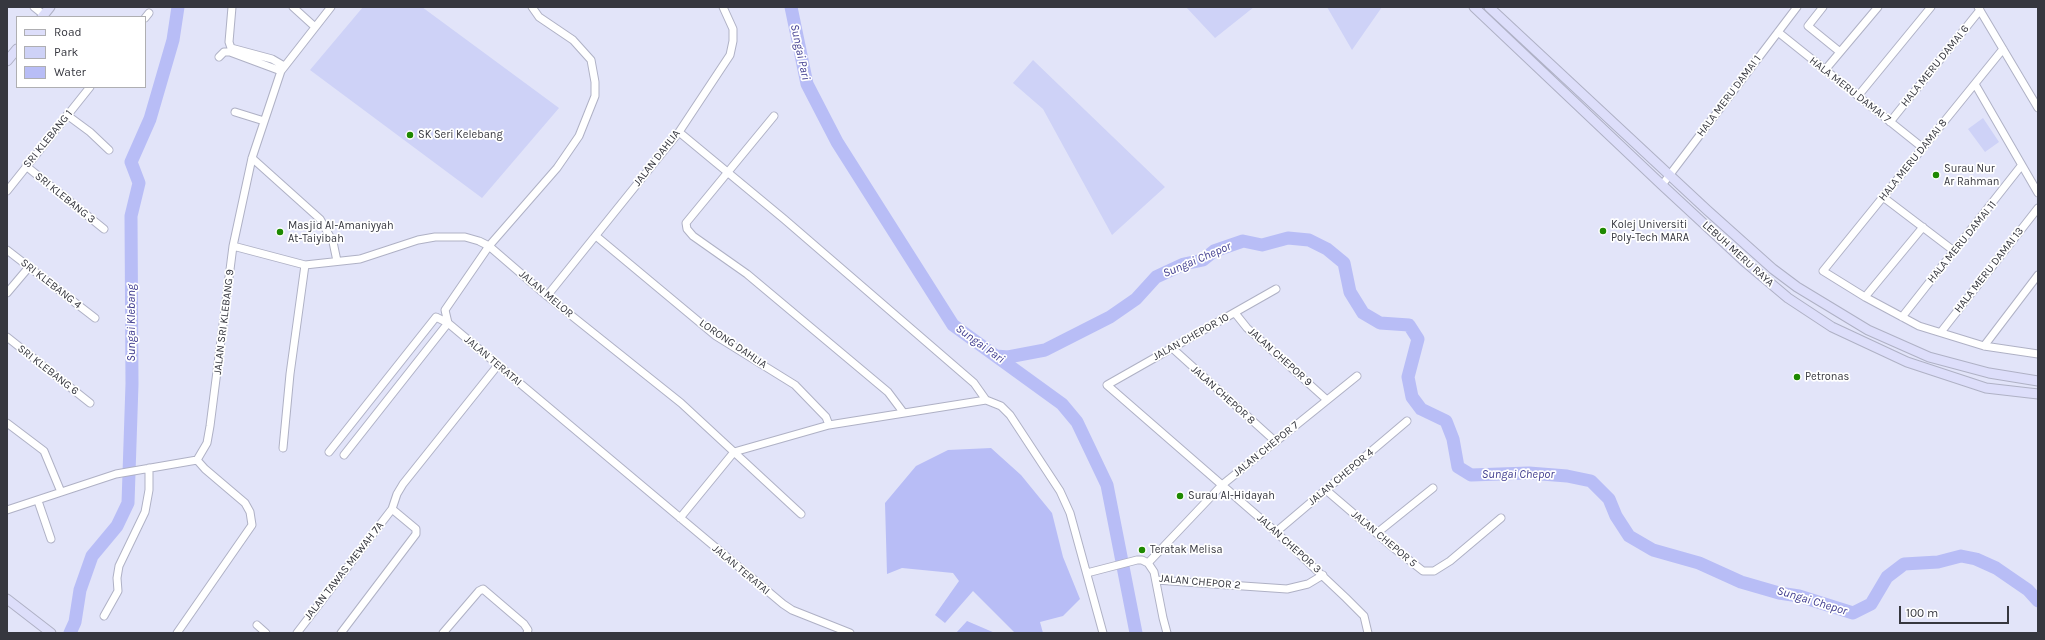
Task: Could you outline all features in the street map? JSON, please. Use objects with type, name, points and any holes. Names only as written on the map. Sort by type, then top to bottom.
[{"type":"main road","points":[[43,16],[50,7]]},
{"type":"main road","name":"LEBUH MERU RAYA","points":[[1474,7],[1744,261],[1788,298],[1832,327],[1907,362],[1986,388],[2038,394]]},
{"type":"main road","name":"LEBUH MERU RAYA","points":[[1490,7],[1669,176],[1773,269],[1821,303],[1868,330],[1929,357],[1988,374],[2038,381]]},
{"type":"main road","points":[[7,60],[16,50]]},
{"type":"main road","points":[[7,599],[51,633]]},
{"type":"street","points":[[34,7],[43,16]]},
{"type":"street","points":[[232,7],[229,42],[231,48],[272,59],[283,69]]},
{"type":"street","points":[[293,7],[315,27]]},
{"type":"street","name":"JALAN SRI KLEBANG 9","points":[[197,460],[207,443],[233,246],[252,158],[283,69],[330,7]]},
{"type":"street","points":[[448,323],[445,310],[489,246],[547,182],[557,168],[578,136],[595,96],[595,82],[590,60],[573,40],[539,17],[532,7]]},
{"type":"street","name":"JALAN DAHLIA","points":[[547,296],[679,132],[730,55],[733,41],[732,29],[723,7]]},
{"type":"street","name":"HALA MERU DAMAI 1","points":[[1662,185],[1797,7]]},
{"type":"street","points":[[1823,7],[1808,26],[1840,52]]},
{"type":"street","points":[[1825,70],[1878,7]]},
{"type":"street","points":[[1858,96],[1931,7]]},
{"type":"street","points":[[1979,9],[2038,108]]},
{"type":"street","name":"HALA MERU DAMAI 6","points":[[1890,122],[1979,9]]},
{"type":"street","name":"HALA MERU DAMAI 7","points":[[1778,32],[1923,148]]},
{"type":"street","name":"HALA MERU DAMAI 8","points":[[1865,297],[1823,271],[2003,49]]},
{"type":"street","points":[[219,57],[224,52],[230,52],[283,69]]},
{"type":"street","points":[[1975,84],[2021,166],[2038,193]]},
{"type":"street","name":"SRI KLEBANG 1","points":[[7,190],[89,88]]},
{"type":"street","points":[[235,112],[264,120]]},
{"type":"street","points":[[67,115],[90,132],[109,150]]},
{"type":"street","points":[[774,116],[686,223],[687,229],[693,236],[747,274],[871,377],[888,392],[903,412]]},
{"type":"street","points":[[679,132],[793,226],[974,383],[986,400]]},
{"type":"street","points":[[252,158],[320,219],[333,242],[337,261]]},
{"type":"street","name":"SRI KLEBANG 3","points":[[26,166],[104,229]]},
{"type":"street","name":"HALA MERU DAMAI 11","points":[[1902,317],[2021,166]]},
{"type":"street","points":[[1883,197],[1954,251]]},
{"type":"street","name":"HALA MERU DAMAI 13","points":[[1941,332],[2038,208]]},
{"type":"street","points":[[1923,228],[1865,297],[1919,326],[1984,346],[2035,354],[2038,346]]},
{"type":"street","name":"LORONG DAHLIA","points":[[596,236],[716,336],[795,386],[826,417],[830,425]]},
{"type":"street","name":"JALAN MELOR","points":[[233,246],[305,265],[360,258],[418,240],[435,237],[465,237],[489,246],[547,296],[681,403],[801,514]]},
{"type":"street","name":"SRI KLEBANG 4","points":[[7,250],[95,318]]},
{"type":"street","points":[[283,448],[290,374],[305,265]]},
{"type":"street","points":[[7,293],[29,267]]},
{"type":"street","points":[[1984,346],[2038,275]]},
{"type":"street","name":"JALAN CHEPOR 10","points":[[1107,385],[1171,347],[1276,289]]},
{"type":"street","name":"JALAN CHEPOR 9","points":[[1235,313],[1247,328],[1327,400]]},
{"type":"street","points":[[329,452],[436,317],[448,323]]},
{"type":"street","points":[[344,455],[448,323]]},
{"type":"street","name":"JALAN TERATAI","points":[[448,323],[783,604],[792,610],[850,633]]},
{"type":"street","name":"SRI KLEBANG 6","points":[[7,337],[90,403]]},
{"type":"street","name":"JALAN CHEPOR 8","points":[[1171,347],[1276,442]]},
{"type":"street","name":"JALAN TAWAS MEWAH 7A","points":[[297,633],[392,509],[397,494],[403,484],[498,365]]},
{"type":"street","name":"JALAN CHEPOR 7","points":[[1148,563],[1222,485],[1357,376]]},
{"type":"street","name":"JALAN CHEPOR 3","points":[[1107,385],[1276,532],[1322,575],[1364,616],[1368,633]]},
{"type":"street","points":[[680,518],[734,452],[830,425],[903,412],[986,400],[1001,406],[1010,415],[1060,491],[1070,513],[1103,633]]},
{"type":"street","name":"JALAN CHEPOR 4","points":[[1276,532],[1407,421]]},
{"type":"street","points":[[7,423],[44,451],[61,492]]},
{"type":"street","points":[[7,510],[116,474],[197,460],[205,469],[245,503],[250,512],[252,525],[177,633]]},
{"type":"street","points":[[104,616],[118,591],[117,578],[119,566],[144,512],[149,490],[149,468]]},
{"type":"street","points":[[1377,533],[1433,488]]},
{"type":"street","name":"JALAN CHEPOR 5","points":[[1326,490],[1423,571],[1434,571],[1450,561],[1501,518]]},
{"type":"street","points":[[38,501],[51,539]]},
{"type":"street","points":[[341,633],[416,534],[416,529],[392,509]]},
{"type":"street","name":"JALAN CHEPOR 2","points":[[1087,573],[1101,568],[1142,560],[1150,565],[1156,580],[1287,589],[1317,580],[1322,575]]},
{"type":"street","points":[[1156,580],[1162,618],[1167,633]]},
{"type":"street","points":[[443,633],[482,590],[524,624],[528,631]]},
{"type":"street","points":[[257,626],[266,633]]},
{"type":"green space","points":[[363,7],[422,7],[559,108],[482,198],[310,70]]},
{"type":"green space","points":[[1186,7],[1254,7],[1215,38]]},
{"type":"green space","points":[[1327,7],[1382,7],[1352,50]]},
{"type":"green space","points":[[1033,60],[1165,187],[1112,235],[1043,109],[1013,83]]},
{"type":"green space","points":[[1983,118],[1999,142],[1985,152],[1968,129]]},
{"type":"water","points":[[991,448],[1021,475],[1052,513],[1063,557],[1080,599],[1063,616],[1040,622],[1043,633],[1015,633],[973,591],[945,623],[935,615],[959,581],[953,573],[902,568],[887,574],[885,503],[916,466],[948,450]]},
{"type":"water","points":[[967,621],[995,633],[956,633]]},
{"type":"waterway","name":"Sungai Klebang","points":[[70,633],[75,622],[80,590],[92,556],[117,526],[128,503],[132,384],[131,216],[139,183],[131,162],[150,119],[173,40],[178,7]]},
{"type":"waterway","name":"Sungai Pari","points":[[791,7],[807,84],[837,142],[953,325],[1062,404],[1077,422],[1107,485],[1136,633]]},
{"type":"waterway","name":"Sungai Chepor","points":[[996,356],[1008,357],[1045,350],[1110,317],[1136,299],[1156,277],[1184,264],[1203,260],[1214,251],[1243,241],[1262,245],[1288,238],[1309,240],[1327,249],[1344,263],[1350,292],[1363,313],[1380,323],[1409,325],[1418,339],[1408,377],[1412,397],[1421,409],[1446,421],[1453,439],[1458,467],[1471,475],[1529,473],[1567,476],[1591,481],[1609,499],[1616,516],[1629,536],[1653,550],[1699,563],[1741,582],[1779,593],[1799,596],[1853,613],[1871,604],[1887,577],[1904,564],[1938,562],[1961,556],[1976,559],[1996,568],[2028,590],[2038,601]]},
{"type":"place","name":"SK Seri Kelebang","points":[[410,135]]},
{"type":"place","name":"Surau Nur Ar Rahman","points":[[1936,175]]},
{"type":"place","name":"Kolej Universiti Poly-Tech MARA","points":[[1603,231]]},
{"type":"place","name":"Masjid Al-Amaniyyah At-Taiyibah","points":[[280,232]]},
{"type":"place","name":"Petronas","points":[[1797,377]]},
{"type":"place","name":"Surau Al-Hidayah","points":[[1180,496]]},
{"type":"place","name":"Teratak Melisa","points":[[1142,550]]}]
